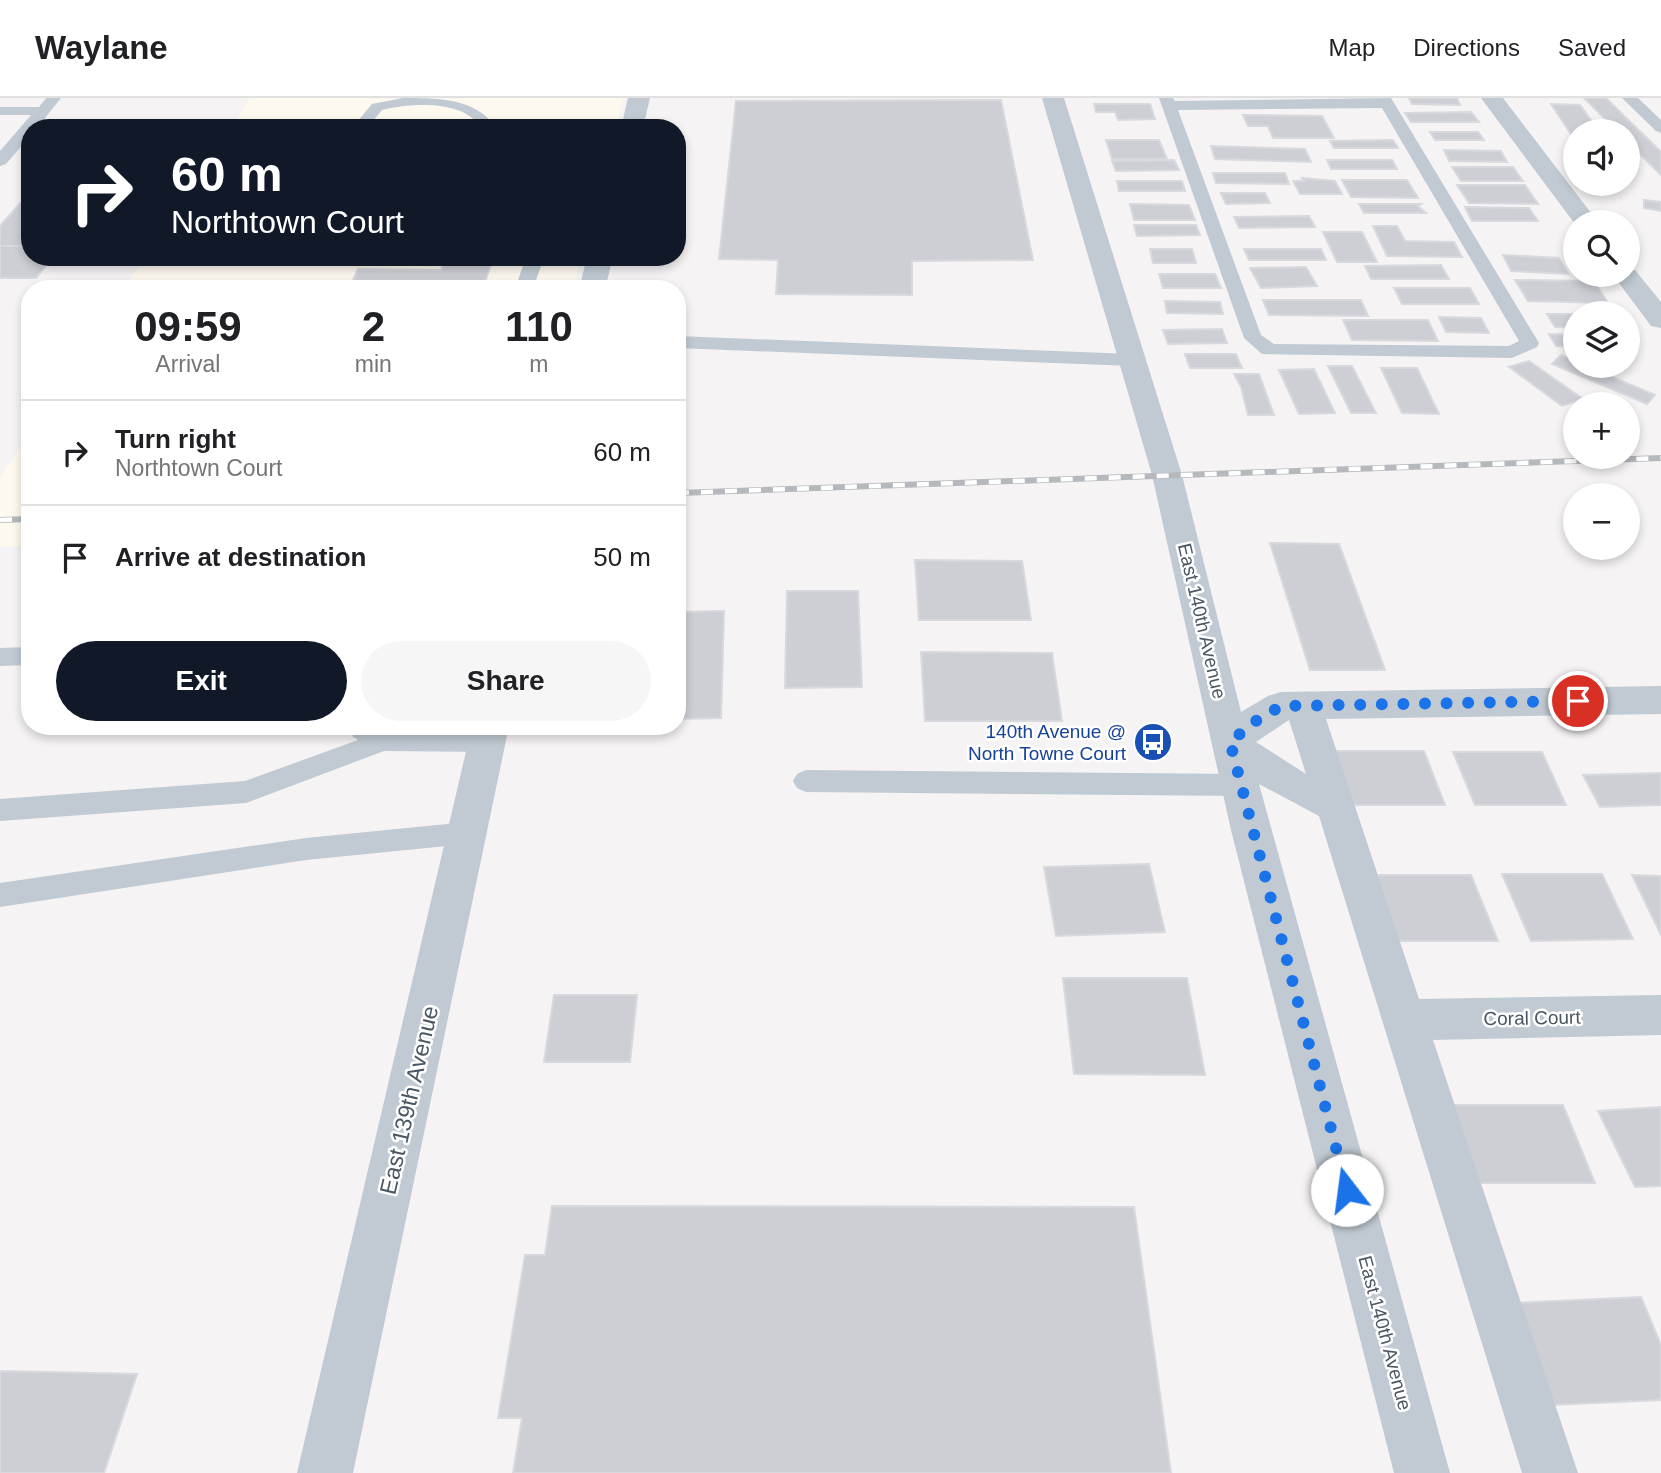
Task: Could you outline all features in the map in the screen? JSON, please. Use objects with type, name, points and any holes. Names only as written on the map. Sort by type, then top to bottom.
[{"type":"street","points":[[634,119],[639,98]]},
{"type":"street","name":"East 140th Avenue","points":[[1053,98],[1167,475],[1240,785],[1422,1473]]},
{"type":"street","points":[[1492,98],[1577,210]]},
{"type":"street","points":[[1635,287],[1661,320]]},
{"type":"street","points":[[1335,806],[1308,795],[1271,774],[1230,742],[1256,721],[1281,706],[1661,700]]},
{"type":"street","points":[[1303,705],[1550,1473]]},
{"type":"street","name":"East 139th Avenue","points":[[326,1473],[489,735]]},
{"type":"street","name":"Coral Court","points":[[1404,1020],[1661,1016]]},
{"type":"lane","points":[[36,119],[54,98]]},
{"type":"lane","points":[[1629,98],[1661,128]]},
{"type":"lane","points":[[364,119],[375,108],[396,101],[425,99],[454,101],[477,109],[483,119]]},
{"type":"lane","points":[[1386,101],[1531,343],[1512,352],[1269,350],[1253,338],[1167,102],[1386,101]]},
{"type":"lane","points":[[0,111],[43,111]]},
{"type":"lane","points":[[0,161],[21,137]]},
{"type":"lane","points":[[686,342],[1132,360]]},
{"type":"lane","points":[[0,657],[21,656]]},
{"type":"lane","points":[[0,810],[246,792],[371,735]]},
{"type":"lane","points":[[806,782],[1240,785]]},
{"type":"lane","points":[[0,895],[306,849],[467,832]]},
{"type":"shaded area","points":[[250,98],[623,98],[617,119],[237,119]]},
{"type":"shaded area","points":[[139,266],[579,266],[575,280],[130,280]]},
{"type":"shaded area","points":[[21,446],[21,546],[0,547],[0,477]]},
{"type":"building","points":[[1409,98],[1457,98],[1460,105],[1412,104]]},
{"type":"building","points":[[1584,98],[1606,98],[1627,119],[1605,119]]},
{"type":"building","points":[[1001,100],[1033,260],[912,261],[912,295],[776,294],[778,260],[719,259],[736,101]]},
{"type":"building","points":[[1094,104],[1150,104],[1155,119],[1118,120],[1115,112],[1096,112]]},
{"type":"building","points":[[1551,104],[1580,105],[1590,119],[1563,119],[1563,122]]},
{"type":"building","points":[[1471,112],[1479,122],[1411,122],[1405,113]]},
{"type":"building","points":[[1243,115],[1322,116],[1334,138],[1273,138],[1268,126],[1248,126]]},
{"type":"building","points":[[1640,131],[1661,152],[1661,175],[1640,154]]},
{"type":"building","points":[[1430,132],[1478,132],[1484,140],[1435,140]]},
{"type":"building","points":[[1106,140],[1159,140],[1167,159],[1112,159]]},
{"type":"building","points":[[1393,140],[1398,148],[1334,148],[1330,141]]},
{"type":"building","points":[[1211,146],[1305,149],[1311,162],[1215,159]]},
{"type":"building","points":[[1444,150],[1501,151],[1507,162],[1449,161]]},
{"type":"building","points":[[1174,160],[1179,170],[1116,171],[1112,161]]},
{"type":"building","points":[[1327,160],[1392,160],[1397,169],[1331,169]]},
{"type":"building","points":[[1452,167],[1513,167],[1523,181],[1461,181]]},
{"type":"building","points":[[1213,173],[1285,173],[1289,184],[1216,183]]},
{"type":"building","points":[[1302,178],[1335,181],[1342,194],[1300,194],[1293,181],[1304,181]]},
{"type":"building","points":[[1342,180],[1407,180],[1418,198],[1351,197]]},
{"type":"building","points":[[1117,181],[1182,181],[1185,191],[1119,191]]},
{"type":"building","points":[[1457,185],[1525,185],[1538,204],[1469,203]]},
{"type":"building","points":[[1221,193],[1265,193],[1270,203],[1226,204]]},
{"type":"building","points":[[1644,200],[1661,202],[1661,211],[1644,208]]},
{"type":"building","points":[[21,202],[21,246],[0,246],[0,226]]},
{"type":"building","points":[[1130,204],[1189,205],[1195,220],[1134,220]]},
{"type":"building","points":[[1359,204],[1421,204],[1418,206],[1426,213],[1364,213]]},
{"type":"building","points":[[1465,207],[1529,208],[1538,221],[1472,221]]},
{"type":"building","points":[[1309,216],[1315,227],[1239,228],[1234,217]]},
{"type":"building","points":[[1134,225],[1196,225],[1200,235],[1137,236]]},
{"type":"building","points":[[1373,226],[1397,226],[1405,241],[1454,242],[1462,257],[1387,256]]},
{"type":"building","points":[[1323,232],[1362,232],[1377,262],[1337,262]]},
{"type":"building","points":[[0,246],[21,246],[21,266],[46,266],[36,278],[0,278]]},
{"type":"building","points":[[1150,249],[1192,249],[1196,263],[1153,263]]},
{"type":"building","points":[[1244,249],[1321,249],[1326,260],[1249,260]]},
{"type":"building","points":[[1503,255],[1559,258],[1563,265],[1563,274],[1511,271]]},
{"type":"building","points":[[1441,265],[1449,279],[1371,279],[1365,266]]},
{"type":"building","points":[[442,266],[490,266],[486,280],[353,280],[358,269],[441,270]]},
{"type":"building","points":[[1306,267],[1317,286],[1261,288],[1250,268]]},
{"type":"building","points":[[1159,274],[1215,274],[1221,288],[1163,288]]},
{"type":"building","points":[[1515,280],[1563,281],[1563,287],[1598,287],[1607,301],[1563,302],[1528,301]]},
{"type":"building","points":[[1394,288],[1470,288],[1479,304],[1402,304]]},
{"type":"building","points":[[1263,300],[1361,300],[1368,316],[1269,315]]},
{"type":"building","points":[[1165,301],[1220,302],[1223,314],[1167,313]]},
{"type":"building","points":[[1547,314],[1563,314],[1563,327],[1555,327]]},
{"type":"building","points":[[1439,317],[1481,318],[1489,333],[1446,332]]},
{"type":"building","points":[[1343,320],[1428,320],[1438,341],[1352,340]]},
{"type":"building","points":[[1222,329],[1227,343],[1168,344],[1163,330]]},
{"type":"building","points":[[1549,334],[1563,335],[1563,346],[1556,346]]},
{"type":"building","points":[[1185,354],[1236,354],[1242,368],[1190,368]]},
{"type":"building","points":[[1561,355],[1563,356],[1563,369],[1552,364]]},
{"type":"building","points":[[1529,361],[1573,392],[1563,392],[1562,406],[1509,367]]},
{"type":"building","points":[[1328,366],[1352,366],[1376,413],[1351,413]]},
{"type":"building","points":[[1381,368],[1417,368],[1439,414],[1402,413]]},
{"type":"building","points":[[1314,369],[1335,413],[1299,414],[1279,370]]},
{"type":"building","points":[[1234,374],[1259,374],[1274,415],[1248,415],[1241,387]]},
{"type":"building","points":[[1585,378],[1615,378],[1655,395],[1647,404],[1640,401],[1640,392],[1618,392]]},
{"type":"building","points":[[1270,543],[1339,544],[1385,670],[1310,670]]},
{"type":"building","points":[[915,560],[1022,561],[1031,620],[919,620]]},
{"type":"building","points":[[787,591],[858,591],[862,687],[785,688]]},
{"type":"building","points":[[724,611],[721,718],[686,719],[686,612]]},
{"type":"building","points":[[921,652],[1052,653],[1062,721],[925,721]]},
{"type":"building","points":[[1331,751],[1424,751],[1445,805],[1349,805]]},
{"type":"building","points":[[1453,752],[1542,752],[1566,805],[1475,805]]},
{"type":"building","points":[[1661,773],[1661,805],[1600,807],[1583,775]]},
{"type":"building","points":[[1149,864],[1165,932],[1056,936],[1044,867]]},
{"type":"building","points":[[1502,874],[1602,874],[1633,939],[1531,941]]},
{"type":"building","points":[[1372,875],[1471,875],[1498,941],[1395,941]]},
{"type":"building","points":[[1632,875],[1661,876],[1661,935]]},
{"type":"building","points":[[1063,978],[1187,978],[1205,1075],[1074,1074]]},
{"type":"building","points":[[554,995],[637,995],[630,1062],[544,1062]]},
{"type":"building","points":[[1449,1105],[1563,1105],[1595,1183],[1475,1183]]},
{"type":"building","points":[[1661,1107],[1661,1186],[1635,1187],[1598,1111]]},
{"type":"building","points":[[552,1206],[1134,1207],[1171,1473],[513,1473],[522,1418],[498,1418],[525,1255],[545,1255]]},
{"type":"building","points":[[1641,1297],[1661,1345],[1661,1400],[1551,1405],[1513,1303]]},
{"type":"building","points":[[0,1371],[137,1374],[104,1473],[0,1473]]},
{"type":"railway","points":[[686,493],[1661,458]]},
{"type":"railway","points":[[0,520],[21,519]]},
{"type":"place","name":"140th Avenue @ North Towne Court","points":[[1153,742]]},
{"type":"route","points":[[1347,1190],[1230,742],[1256,721],[1281,706],[1578,701]]}]
